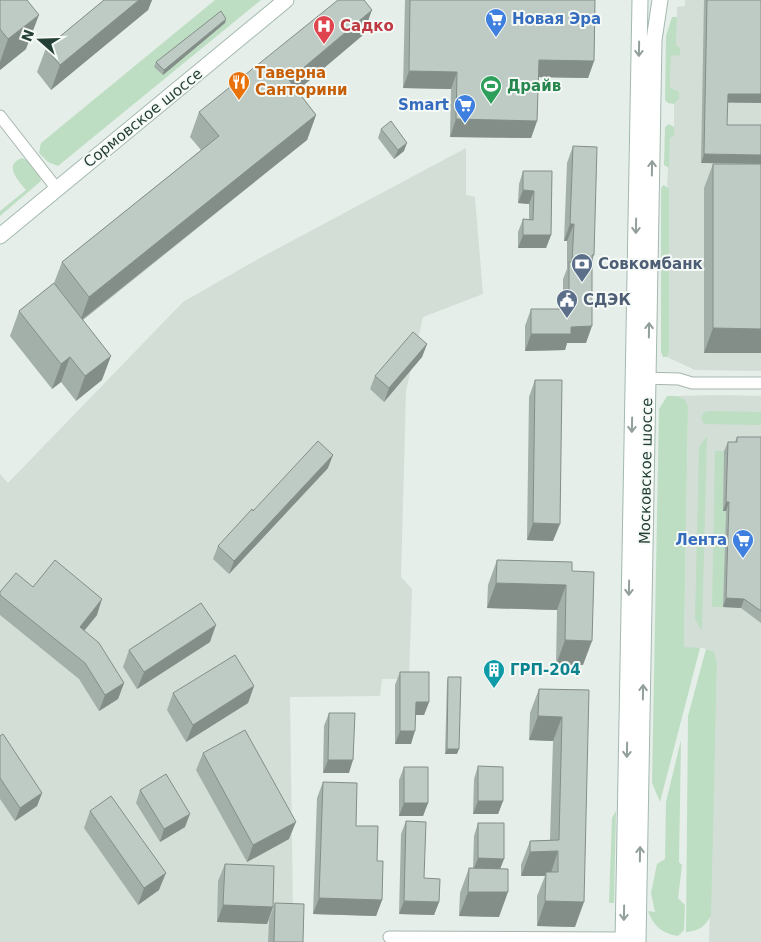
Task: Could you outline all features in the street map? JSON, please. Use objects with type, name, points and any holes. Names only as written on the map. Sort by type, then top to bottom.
[{"type":"main road","name":"Сормовское шоссе","points":[[0,236],[286,0]]},
{"type":"main road","name":"Московское шоссе","points":[[638,942],[640,0]]},
{"type":"main road","name":"Московское шоссе","points":[[623,940],[640,378],[654,40],[660,0]]},
{"type":"street","points":[[0,116],[57,189]]},
{"type":"street","points":[[640,378],[679,379],[692,382],[761,383]]},
{"type":"street","points":[[389,937],[623,940]]},
{"type":"shaded area","points":[[685,0],[761,0],[761,371],[695,370],[667,357],[669,352],[669,188],[667,185],[670,138],[674,136],[674,104],[679,99],[679,92],[670,87],[671,55],[680,55],[676,45],[677,7],[685,6]]},
{"type":"shaded area","points":[[466,148],[466,195],[475,197],[483,294],[423,317],[406,391],[401,577],[412,589],[409,679],[382,679],[380,696],[290,697],[293,913],[298,942],[0,942],[0,474],[8,483],[183,302],[260,258]]},
{"type":"shaded area","points":[[677,396],[761,396],[761,942],[709,942],[717,663],[714,652],[703,648],[684,648],[688,408]]},
{"type":"green space","points":[[215,0],[261,0],[58,166],[48,162],[39,153],[41,143]]},
{"type":"green space","points":[[672,17],[677,17],[676,45],[680,48],[680,55],[671,56],[670,87],[679,92],[679,99],[674,104],[668,103],[665,100],[666,36]]},
{"type":"green space","points":[[669,124],[674,127],[674,136],[670,138],[669,168],[664,165],[665,127]]},
{"type":"green space","points":[[22,158],[29,161],[34,167],[41,181],[0,216],[0,211],[26,190],[16,177],[13,169],[16,161]]},
{"type":"green space","points":[[663,185],[669,188],[669,352],[667,357],[663,357],[661,352],[661,189]]},
{"type":"green space","points":[[667,396],[677,396],[685,400],[688,407],[684,647],[700,648],[660,802],[652,783],[659,409]]},
{"type":"green space","points":[[704,412],[761,412],[761,425],[704,424],[701,418]]},
{"type":"green space","points":[[707,436],[702,631],[695,619],[699,447]]},
{"type":"green space","points":[[715,451],[724,451],[723,511],[726,511],[723,607],[712,607]]},
{"type":"green space","points":[[706,649],[714,652],[717,663],[711,915],[701,928],[686,932],[688,716]]},
{"type":"green space","points":[[681,740],[679,862],[682,865],[678,898],[685,905],[684,930],[678,936],[659,928],[648,911],[655,912],[651,893],[657,864],[665,859],[666,802]]},
{"type":"green space","points":[[616,811],[614,903],[609,903],[612,818]]},
{"type":"building","points":[[0,0],[27,0],[39,15],[8,39],[0,29]]},
{"type":"building","points":[[104,0],[139,0],[60,65],[46,48]]},
{"type":"building","points":[[338,0],[364,0],[372,10],[289,80],[316,115],[89,297],[62,262],[219,136],[199,112]]},
{"type":"building","name":"Новая Эра","points":[[410,0],[595,0],[594,61],[539,60],[537,121],[456,119],[457,72],[409,71]]},
{"type":"building","points":[[707,0],[761,0],[761,94],[728,94],[727,125],[761,125],[761,155],[704,154]]},
{"type":"building","points":[[221,11],[226,19],[164,70],[156,62]]},
{"type":"building","points":[[391,121],[407,143],[398,150],[381,129]]},
{"type":"building","points":[[573,146],[597,147],[594,255],[592,255],[592,326],[571,327],[571,334],[531,334],[531,309],[569,309],[569,262],[572,262],[574,224],[570,224]]},
{"type":"building","points":[[713,164],[761,164],[761,329],[713,328]]},
{"type":"building","points":[[523,171],[552,171],[551,235],[523,235],[523,219],[533,220],[534,191],[523,190]]},
{"type":"building","points":[[54,283],[111,356],[85,376],[70,357],[61,364],[19,311]]},
{"type":"building","points":[[413,332],[427,344],[389,388],[375,376]]},
{"type":"building","points":[[535,380],[562,380],[560,524],[533,523]]},
{"type":"building","name":"Лента","points":[[737,437],[761,437],[761,611],[744,599],[726,598],[729,502],[726,502],[728,442],[737,442]]},
{"type":"building","points":[[318,441],[333,455],[234,561],[218,546]]},
{"type":"building","points":[[55,560],[102,599],[80,627],[99,643],[124,683],[105,695],[85,663],[0,595],[0,592],[16,573],[33,587]]},
{"type":"building","points":[[497,560],[572,562],[572,571],[594,572],[592,641],[565,640],[566,585],[496,583]]},
{"type":"building","points":[[201,603],[216,625],[144,672],[129,650]]},
{"type":"building","points":[[235,655],[254,686],[193,725],[173,693]]},
{"type":"building","points":[[400,672],[429,672],[429,702],[416,702],[415,731],[400,731]]},
{"type":"building","points":[[448,677],[461,677],[459,749],[447,749]]},
{"type":"building","points":[[539,689],[589,690],[584,902],[545,901],[546,872],[558,872],[558,851],[530,852],[530,841],[559,840],[562,717],[538,716]]},
{"type":"building","points":[[329,713],[355,713],[353,760],[328,760]]},
{"type":"building","points":[[245,730],[296,822],[253,845],[203,753]]},
{"type":"building","points":[[3,734],[42,793],[20,808],[0,778],[0,736]]},
{"type":"building","points":[[478,766],[503,767],[503,801],[478,801]]},
{"type":"building","points":[[404,767],[428,767],[428,803],[404,803]]},
{"type":"building","points":[[166,774],[190,814],[164,829],[140,790]]},
{"type":"building","points":[[323,782],[357,783],[356,826],[378,826],[377,861],[383,861],[382,900],[319,898]]},
{"type":"building","points":[[111,796],[166,873],[144,888],[90,811]]},
{"type":"building","points":[[406,821],[426,822],[424,878],[440,879],[439,902],[404,901]]},
{"type":"building","points":[[478,823],[504,823],[504,859],[478,858]]},
{"type":"building","points":[[225,864],[274,866],[273,907],[223,905]]},
{"type":"building","points":[[469,868],[508,869],[508,892],[468,892]]},
{"type":"building","points":[[275,903],[304,904],[303,942],[274,942]]},
{"type":"place","name":"Новая Эра","points":[[496,38]]},
{"type":"place","name":"Садко","points":[[324,45]]},
{"type":"place","name":"Таверна Санторини","points":[[239,101]]},
{"type":"place","name":"Драйв","points":[[491,105]]},
{"type":"place","name":"Smart","points":[[465,124]]},
{"type":"place","name":"Совкомбанк","points":[[582,283]]},
{"type":"place","name":"СДЭК","points":[[567,319]]},
{"type":"place","name":"Лента","points":[[743,559]]},
{"type":"place","name":"ГРП-204","points":[[494,689]]}]
